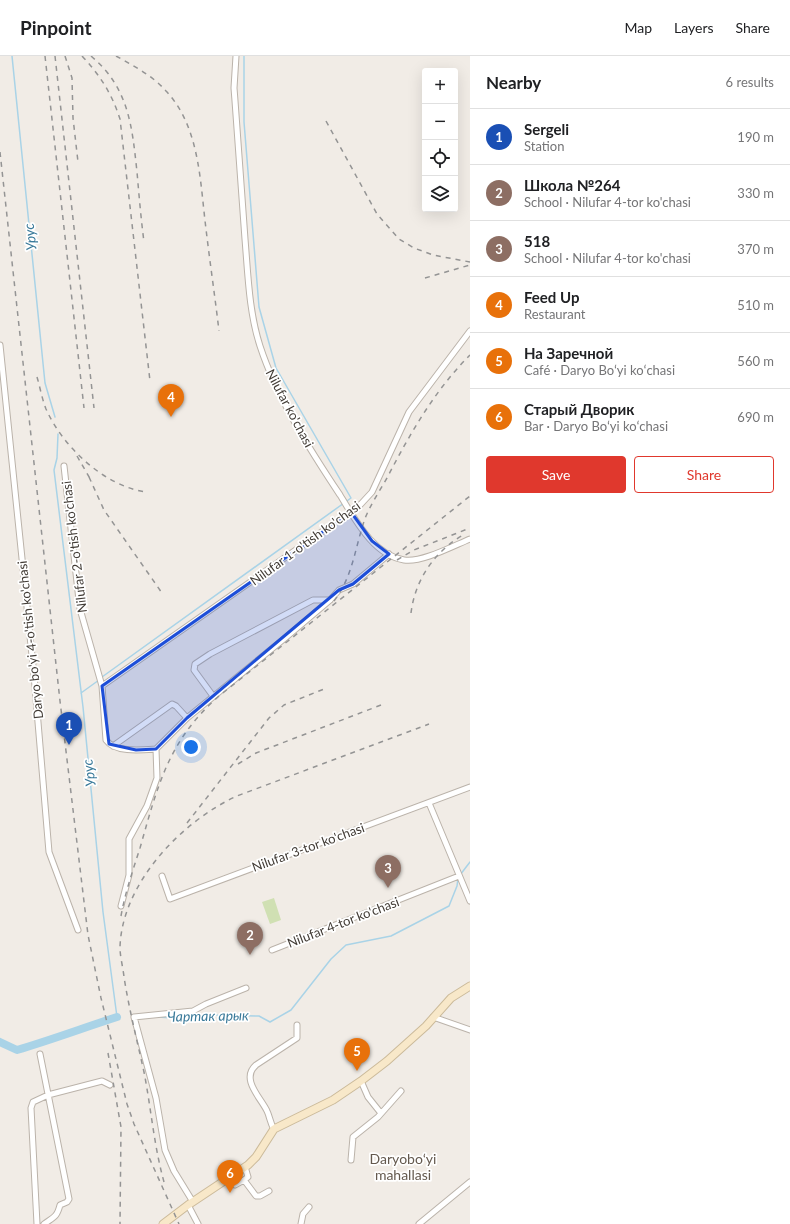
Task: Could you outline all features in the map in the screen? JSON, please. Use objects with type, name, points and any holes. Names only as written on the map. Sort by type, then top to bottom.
[{"type":"street","name":"Nilufar ko'chasi","points":[[236,56],[234,88],[250,298],[260,345],[271,377],[324,472],[368,537],[389,554],[405,560],[414,560],[470,540]]},
{"type":"street","name":"Nilufar 1-o'tish ko'chasi","points":[[102,686],[360,505],[372,492],[409,412],[470,331]]},
{"type":"street","name":"Daryo bo'yi 4-o'tish ko'chasi","points":[[0,344],[34,675],[49,852],[78,930]]},
{"type":"street","name":"Nilufar 2-o'tish ko'chasi","points":[[64,466],[80,609],[102,686],[106,740],[113,746]]},
{"type":"street","points":[[113,746],[136,750],[156,749],[187,718],[330,600],[338,590],[353,584],[389,554]]},
{"type":"street","points":[[213,696],[194,670],[195,664],[210,654],[313,600],[330,600]]},
{"type":"street","points":[[113,746],[172,704],[176,706],[187,718]]},
{"type":"street","points":[[121,906],[129,875],[129,839],[147,806],[157,778],[156,749]]},
{"type":"street","name":"Nilufar 3-tor ko'chasi","points":[[162,876],[170,899],[470,787]]},
{"type":"street","points":[[429,803],[470,901]]},
{"type":"street","name":"Nilufar 4-tor ko'chasi","points":[[272,950],[459,876]]},
{"type":"street","points":[[164,1224],[191,1203],[244,1168],[256,1157],[274,1129],[333,1100],[387,1061],[434,1017],[451,998],[470,986]]},
{"type":"street","points":[[198,1224],[191,1203],[167,1156],[156,1098],[134,1017],[151,1014],[188,1012],[246,988]]},
{"type":"street","points":[[434,1017],[470,1030]]},
{"type":"street","points":[[274,1129],[267,1111],[250,1083],[251,1072],[256,1066],[297,1038],[297,1025]]},
{"type":"street","points":[[40,1054],[69,1199],[67,1202],[60,1205],[56,1216],[44,1224]]},
{"type":"street","points":[[361,1080],[368,1097],[380,1112]]},
{"type":"street","points":[[37,1224],[31,1108],[33,1102],[48,1095],[102,1081],[110,1085]]},
{"type":"street","points":[[351,1160],[353,1137],[378,1116],[380,1112],[401,1091]]},
{"type":"street","points":[[228,1178],[235,1186],[248,1177],[244,1168]]},
{"type":"street","points":[[244,1180],[257,1196],[270,1191]]},
{"type":"street","points":[[419,1224],[470,1182]]},
{"type":"street","points":[[301,1224],[303,1214],[309,1207]]},
{"type":"highlighted area","points":[[351,512],[372,541],[389,554],[353,584],[339,590],[187,718],[156,749],[136,750],[109,744],[102,686]]},
{"type":"green space","points":[[274,898],[281,920],[270,924],[262,902]]},
{"type":"waterway","name":"Урус","points":[[12,56],[45,383],[55,417]]},
{"type":"waterway","points":[[102,677],[351,498],[276,368],[259,307],[244,122],[244,56]]},
{"type":"waterway","name":"Урус","points":[[58,434],[57,458],[54,470],[83,707],[103,912],[117,1017],[119,1017]]},
{"type":"waterway","points":[[81,693],[99,680]]},
{"type":"waterway","name":"Чартак арык","points":[[460,875],[470,862]]},
{"type":"waterway","name":"Чартак арык","points":[[158,1017],[189,1019],[211,1015],[259,1016],[270,1022],[291,1010],[331,959],[346,945],[391,936],[449,906],[457,886],[458,878]]},
{"type":"waterway","name":"Чартак арык","points":[[0,1042],[17,1050],[117,1017]]},
{"type":"railway","points":[[45,56],[84,408]]},
{"type":"railway","points":[[55,56],[94,408]]},
{"type":"railway","points":[[65,56],[72,78],[73,118],[78,162]]},
{"type":"railway","points":[[82,56],[105,85],[120,119],[150,381]]},
{"type":"railway","points":[[91,56],[104,68],[114,81],[126,109],[133,139],[144,242]]},
{"type":"railway","points":[[116,56],[143,72],[161,86],[177,105],[186,121],[192,138],[200,174],[219,331]]},
{"type":"railway","points":[[326,121],[377,214],[399,239],[414,248],[433,255],[470,262]]},
{"type":"railway","points":[[0,152],[60,701],[88,935],[101,998],[127,1104],[134,1124],[179,1224]]},
{"type":"railway","points":[[425,278],[470,265]]},
{"type":"railway","points":[[334,601],[346,581],[366,516],[406,443],[424,412],[457,368],[470,355]]},
{"type":"railway","points":[[37,377],[43,401],[53,423],[74,450],[100,473],[115,482],[146,492]]},
{"type":"railway","points":[[77,456],[92,482]]},
{"type":"railway","points":[[89,477],[104,510],[162,593]]},
{"type":"railway","points":[[121,916],[129,882],[159,784],[176,747],[202,713],[219,696],[470,496]]},
{"type":"railway","points":[[397,560],[414,550],[470,528]]},
{"type":"railway","points":[[411,613],[417,589],[428,568],[443,550],[463,535]]},
{"type":"railway","points":[[187,823],[269,718],[284,705],[324,689]]},
{"type":"railway","points":[[238,764],[256,753],[381,705]]},
{"type":"railway","points":[[164,1182],[155,1141],[144,1072],[128,1001],[120,951],[123,923],[131,900],[143,878],[176,838],[216,807],[237,796],[429,724]]},
{"type":"railway","points":[[108,1053],[121,1127],[120,1224]]},
{"type":"place","name":"Feed Up","points":[[171,417]]},
{"type":"place","name":"Sergeli","points":[[69,745]]},
{"type":"place","name":"518","points":[[388,888]]},
{"type":"place","name":"Школа №264","points":[[250,955]]},
{"type":"place","name":"На Заречной","points":[[357,1071]]},
{"type":"place","name":"Старый Дворик","points":[[230,1193]]},
{"type":"district","name":"Daryoboʻyi mahallasi","points":[[403,1168]]}]
